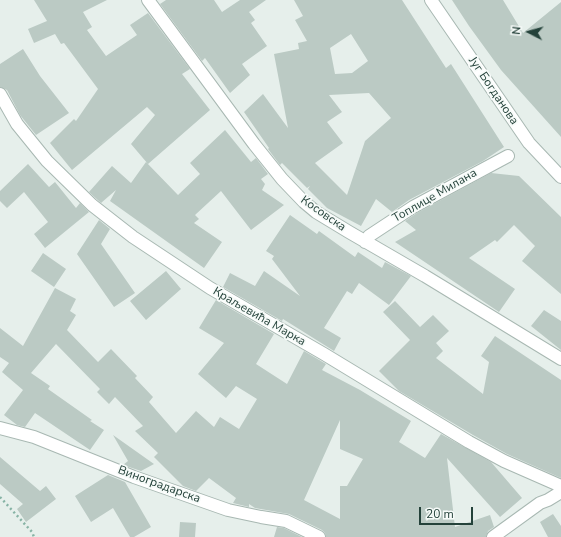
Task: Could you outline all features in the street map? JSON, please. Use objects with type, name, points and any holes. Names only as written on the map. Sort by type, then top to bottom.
[{"type":"street","name":"Косовска","points":[[148,0],[282,179],[304,202],[316,212],[365,242],[425,276],[561,359]]},
{"type":"street","name":"Југ Богданова","points":[[431,0],[529,143],[561,177]]},
{"type":"street","name":"Краљевића Марка","points":[[0,94],[17,124],[46,161],[81,195],[133,237],[210,288],[324,354],[469,442],[504,461],[561,486]]},
{"type":"street","name":"Топлице Милана","points":[[365,242],[369,236],[413,207],[508,156]]},
{"type":"street","name":"Виноградарска","points":[[0,428],[34,437],[134,478],[228,510],[286,521],[298,525],[319,537]]},
{"type":"street","points":[[493,537],[540,504],[561,492]]},
{"type":"path","points":[[0,497],[32,532],[34,537]]},
{"type":"building","points":[[34,0],[107,0],[83,12],[92,27],[87,30],[106,56],[137,35],[130,25],[148,13],[190,69],[182,74],[210,110],[148,164],[131,144],[155,115],[147,107],[72,170],[50,143],[74,119],[76,121],[98,89],[64,43],[61,44],[55,34],[34,43],[28,29],[47,21]]},
{"type":"building","points":[[166,0],[214,0],[222,12],[240,0],[266,0],[249,12],[255,20],[251,23],[267,46],[242,64],[250,75],[230,93],[205,58],[202,61],[160,4]]},
{"type":"building","points":[[294,0],[402,0],[446,68],[451,64],[504,147],[483,161],[409,200],[392,212],[376,199],[361,226],[327,208],[308,189],[310,186],[307,188],[282,163],[280,165],[244,112],[263,94],[288,128],[274,54],[299,49],[298,43],[307,41],[295,20],[303,16]],"holes":[[[351,34],[368,61],[352,73],[335,74],[330,48]],[[369,93],[391,118],[365,141],[347,195],[315,163],[343,143],[327,122],[342,112],[329,95]]]},
{"type":"building","points":[[452,0],[503,0],[523,33],[561,2],[561,137],[501,70]]},
{"type":"building","points":[[23,49],[40,76],[69,113],[36,135],[20,115],[7,90],[0,87],[0,64]]},
{"type":"building","points":[[225,130],[251,162],[256,158],[268,174],[261,179],[265,184],[262,190],[284,205],[251,230],[221,191],[195,215],[199,219],[194,223],[222,242],[204,268],[110,201],[116,190],[101,203],[89,192],[112,166],[131,183],[146,162],[178,195],[200,174],[190,163]]},
{"type":"building","points":[[28,164],[49,187],[55,182],[76,208],[80,203],[89,212],[45,248],[34,234],[48,222],[24,192],[7,208],[0,201],[0,191]]},
{"type":"building","points":[[491,173],[519,176],[561,217],[561,294],[522,261],[535,246],[514,225],[497,242],[495,240],[469,258],[515,289],[499,312],[395,242],[416,230],[405,221]]},
{"type":"building","points":[[290,215],[317,234],[319,231],[355,257],[358,252],[382,268],[385,262],[411,276],[389,305],[359,283],[352,294],[347,291],[324,328],[341,338],[334,351],[283,319],[282,321],[223,287],[230,273],[255,286],[264,271],[300,296],[272,259],[274,256],[266,251]]},
{"type":"building","points":[[99,220],[110,229],[101,244],[135,293],[114,307],[77,254]]},
{"type":"building","points":[[43,253],[66,269],[54,287],[31,271]]},
{"type":"building","points":[[166,271],[181,289],[146,320],[130,301]]},
{"type":"building","points":[[55,288],[76,299],[70,311],[76,315],[67,330],[98,362],[111,349],[137,376],[135,378],[153,397],[149,402],[176,433],[196,411],[214,427],[220,417],[239,429],[257,399],[236,386],[226,398],[198,374],[224,343],[199,328],[216,300],[274,334],[256,364],[287,384],[304,351],[326,364],[322,370],[360,390],[411,421],[399,442],[425,458],[441,434],[491,462],[522,498],[500,517],[447,458],[455,527],[490,515],[494,527],[488,531],[486,537],[326,537],[322,530],[289,514],[255,508],[249,504],[249,507],[233,503],[236,498],[209,478],[196,491],[183,486],[154,457],[158,453],[135,431],[143,426],[115,397],[109,404],[97,392],[100,389],[56,344],[31,373],[50,386],[48,389],[104,430],[90,450],[35,413],[25,427],[17,425],[4,415],[23,390],[2,372],[9,363],[0,357],[0,328],[23,346]],"holes":[[[340,420],[340,449],[363,459],[347,486],[340,486],[340,519],[304,500]]]},
{"type":"building","points":[[395,301],[420,327],[433,315],[449,331],[436,343],[443,351],[436,358],[483,394],[489,362],[481,356],[495,336],[561,380],[561,478],[507,454],[473,435],[399,391],[379,371],[410,340],[383,312]]},
{"type":"building","points":[[544,310],[561,321],[561,350],[531,326]]},
{"type":"building","points":[[113,435],[154,464],[141,471],[123,465],[128,461]]},
{"type":"building","points":[[0,457],[40,491],[46,486],[56,499],[26,522],[17,509],[23,504],[0,484]]},
{"type":"building","points":[[108,475],[125,482],[151,527],[134,537],[130,537],[113,508],[91,522],[75,496]]},
{"type":"building","points":[[553,514],[561,526],[561,537],[548,537],[540,522]]},
{"type":"building","points":[[180,522],[196,523],[195,537],[179,537]]},
{"type":"building","points":[[277,527],[284,528],[302,537],[274,537]]}]
